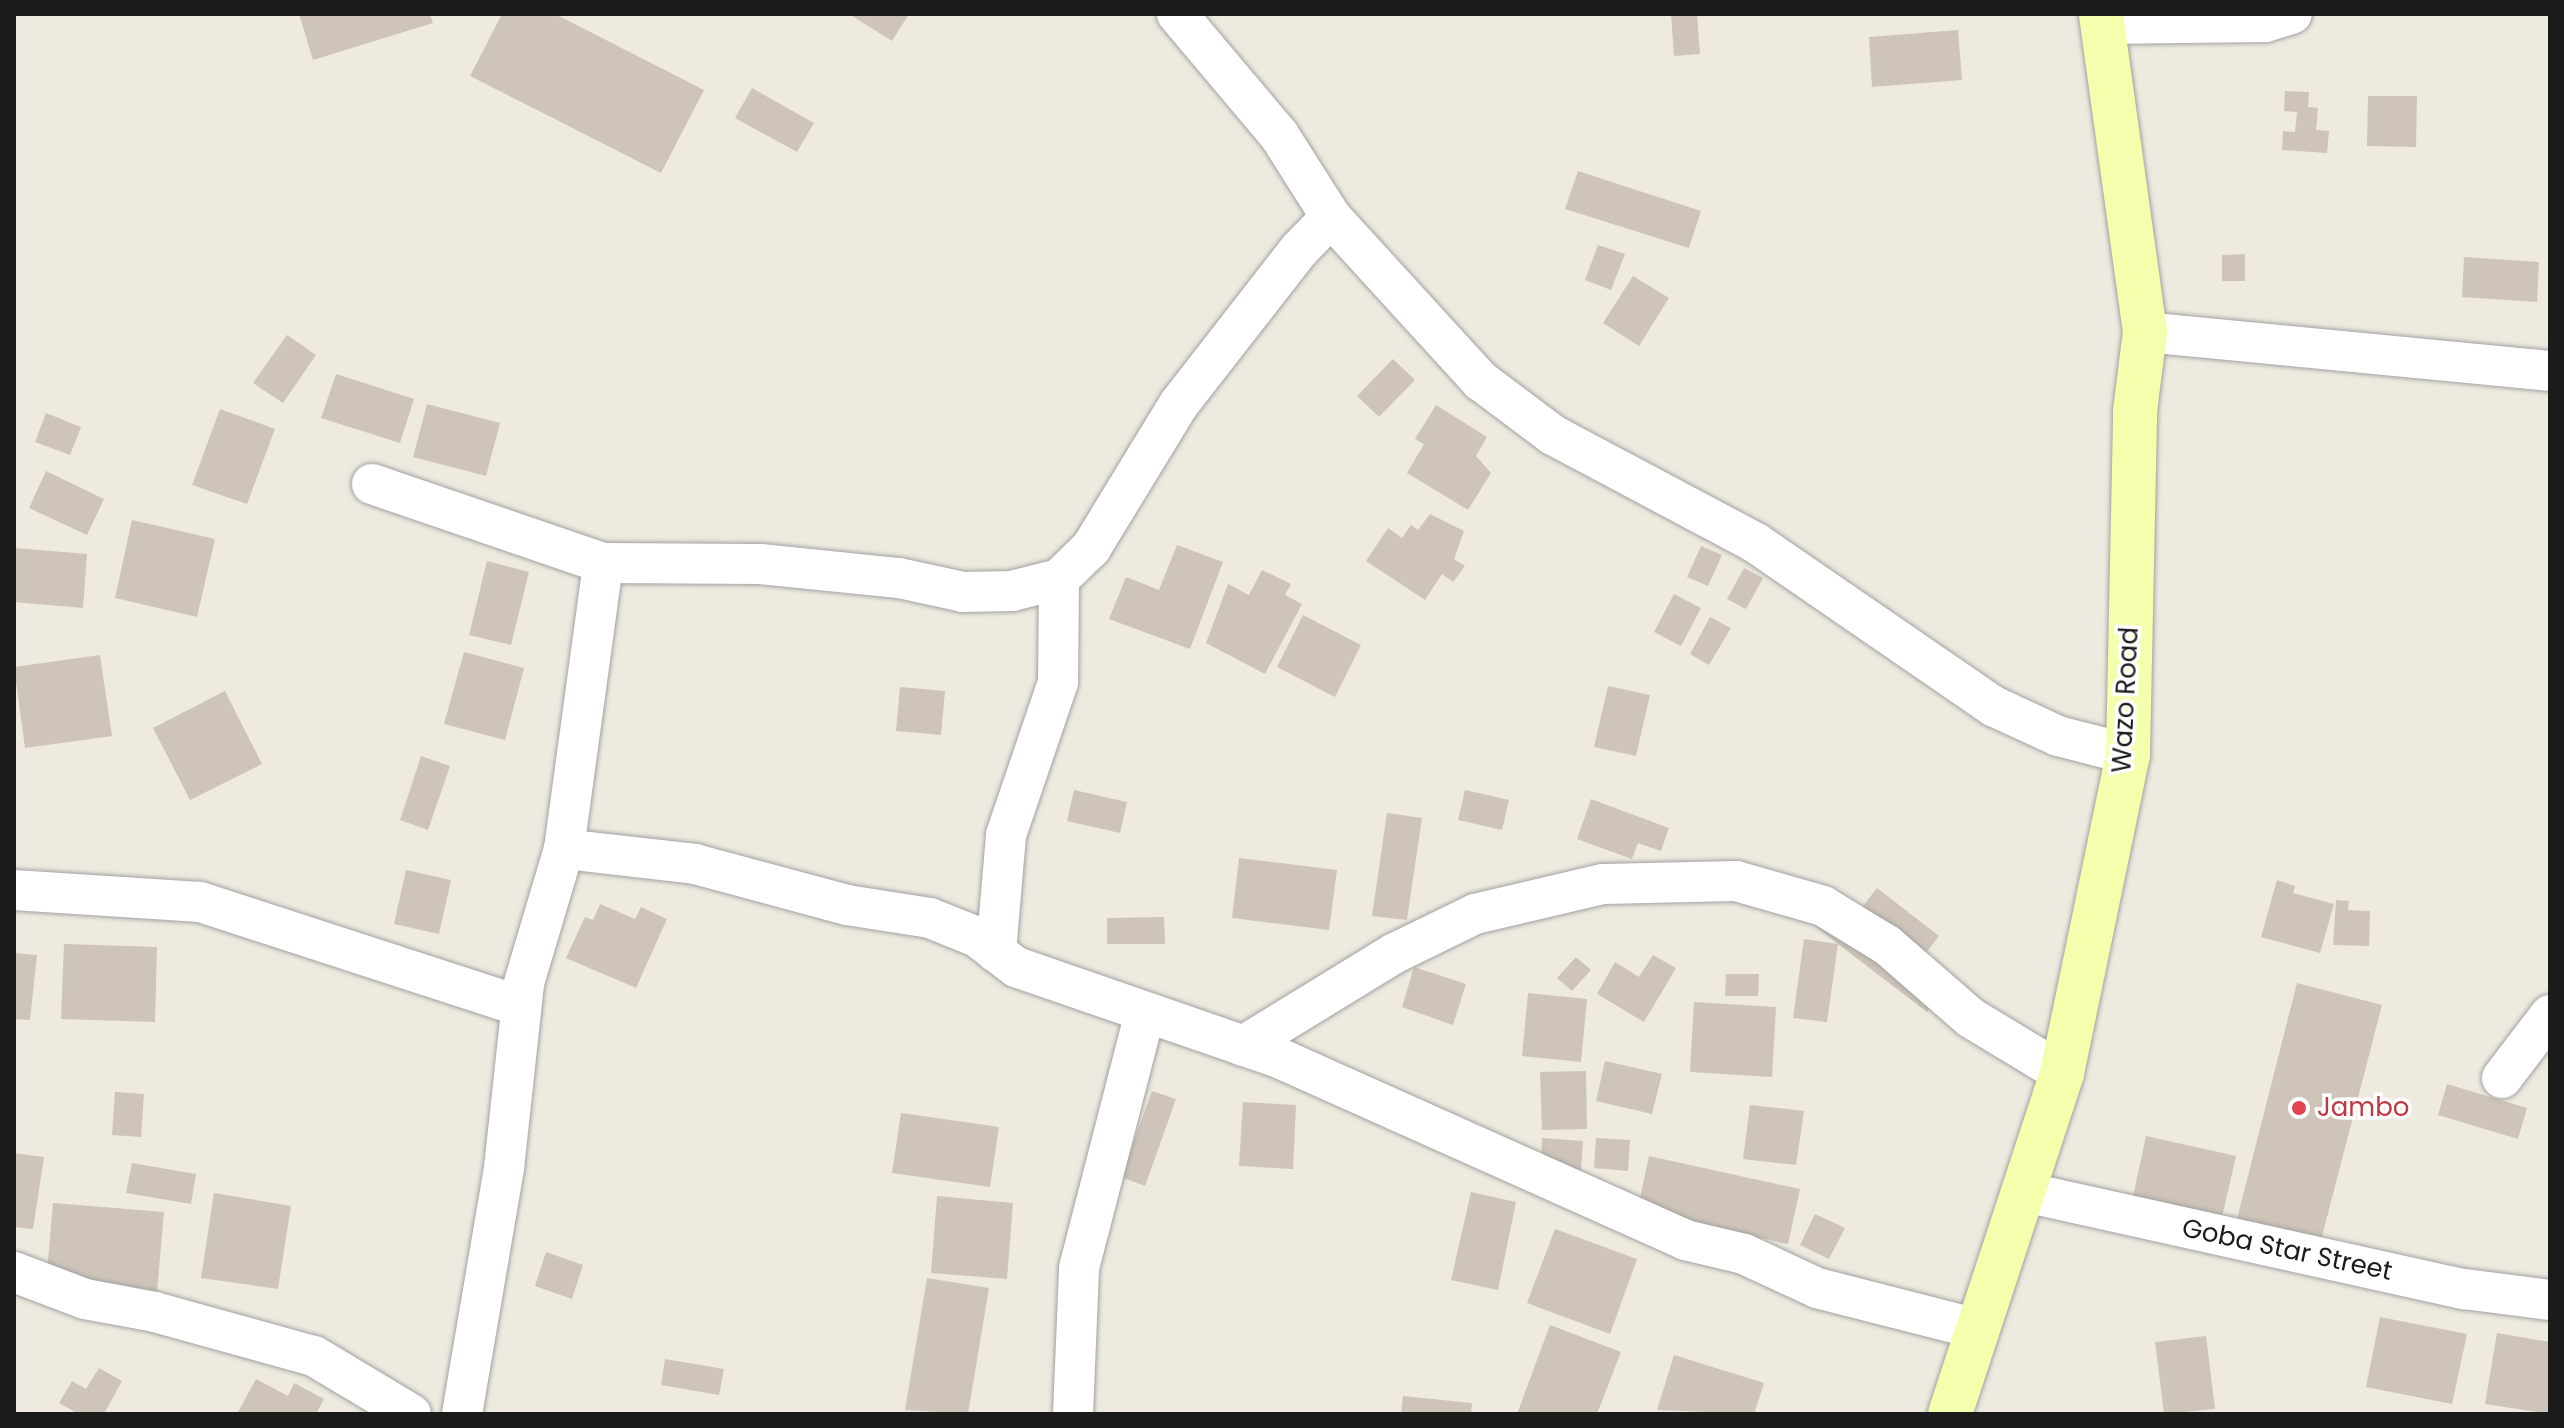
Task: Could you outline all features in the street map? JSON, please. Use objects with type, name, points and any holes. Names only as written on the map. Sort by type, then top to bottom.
[{"type":"main road","name":"Wazo Road","points":[[1950,1414],[1974,1328],[2025,1192],[2062,1073],[2128,754],[2135,411],[2145,332],[2103,19]]},
{"type":"street","points":[[1177,14],[1279,135],[1331,217],[1481,381],[1553,435],[1756,543],[1816,589],[1993,706],[2058,736],[2128,754]]},
{"type":"street","points":[[2103,19],[2265,22],[2292,14]]},
{"type":"street","points":[[372,484],[603,563],[760,564],[899,578],[963,592],[1012,591],[1059,579],[1091,548],[1179,404],[1299,250],[1331,217]]},
{"type":"street","points":[[2145,332],[2550,371]]},
{"type":"street","points":[[462,1414],[504,1168],[520,1006],[564,849],[603,563]]},
{"type":"street","points":[[996,952],[1006,835],[1058,682],[1059,579]]},
{"type":"street","points":[[564,849],[695,864],[847,905],[930,918],[977,937],[1016,967],[1243,1046],[1685,1240],[1744,1254],[1817,1288],[1974,1328]]},
{"type":"street","points":[[1243,1046],[1393,954],[1475,914],[1603,884],[1736,881],[1823,906],[1887,945],[1971,1018],[2062,1073]]},
{"type":"street","points":[[14,890],[200,902],[520,1006]]},
{"type":"street","points":[[1073,1414],[1079,1268],[1145,1013]]},
{"type":"street","points":[[2502,1078],[2550,1015]]},
{"type":"street","name":"Goba Star Street","points":[[2025,1192],[2464,1289],[2550,1300]]},
{"type":"street","points":[[14,1272],[85,1299],[155,1312],[314,1356],[411,1414]]},
{"type":"building","points":[[299,14],[430,14],[433,23],[313,60]]},
{"type":"building","points":[[502,14],[555,14],[704,90],[661,173],[470,76]]},
{"type":"building","points":[[849,14],[909,14],[892,41]]},
{"type":"building","points":[[1671,14],[1697,14],[1700,54],[1674,56]]},
{"type":"building","points":[[1958,30],[1962,80],[1872,87],[1869,37]]},
{"type":"building","points":[[752,88],[814,123],[797,152],[735,118]]},
{"type":"building","points":[[2285,91],[2309,92],[2308,107],[2318,108],[2316,130],[2329,131],[2327,153],[2282,150],[2283,131],[2295,132],[2297,112],[2284,111]]},
{"type":"building","points":[[2368,96],[2417,96],[2416,147],[2367,146]]},
{"type":"building","points":[[1578,171],[1701,211],[1689,248],[1565,209]]},
{"type":"building","points":[[1598,245],[1625,254],[1611,290],[1585,280]]},
{"type":"building","points":[[2245,254],[2245,281],[2222,281],[2222,255]]},
{"type":"building","points":[[2464,257],[2539,262],[2537,302],[2462,297]]},
{"type":"building","points":[[1633,276],[1669,298],[1639,346],[1603,323]]},
{"type":"building","points":[[287,335],[316,355],[283,403],[253,383]]},
{"type":"building","points":[[1393,359],[1415,380],[1379,417],[1357,396]]},
{"type":"building","points":[[336,374],[414,399],[400,443],[321,418]]},
{"type":"building","points":[[427,404],[500,423],[486,476],[413,457]]},
{"type":"building","points":[[1436,405],[1487,437],[1476,456],[1491,473],[1468,510],[1407,473],[1424,444],[1415,439]]},
{"type":"building","points":[[220,409],[275,429],[247,504],[192,485]]},
{"type":"building","points":[[46,413],[81,427],[70,455],[35,442]]},
{"type":"building","points":[[46,471],[104,499],[87,535],[29,508]]},
{"type":"building","points":[[1430,514],[1464,531],[1454,559],[1465,566],[1453,582],[1442,574],[1425,600],[1366,561],[1388,528],[1402,538],[1411,525],[1418,530]]},
{"type":"building","points":[[132,520],[215,539],[197,617],[115,598]]},
{"type":"building","points":[[1177,545],[1223,562],[1190,649],[1109,619],[1126,577],[1159,590]]},
{"type":"building","points":[[1701,546],[1722,555],[1708,586],[1687,577]]},
{"type":"building","points":[[15,548],[87,554],[83,608],[14,602]]},
{"type":"building","points":[[487,561],[529,572],[511,645],[469,635]]},
{"type":"building","points":[[1744,568],[1763,578],[1746,609],[1727,599]]},
{"type":"building","points":[[1262,570],[1291,584],[1285,595],[1302,604],[1265,674],[1206,643],[1228,584],[1249,595]]},
{"type":"building","points":[[1674,594],[1701,608],[1681,646],[1654,632]]},
{"type":"building","points":[[1303,615],[1361,645],[1335,697],[1277,667]]},
{"type":"building","points":[[1710,617],[1731,628],[1709,665],[1690,654]]},
{"type":"building","points":[[464,652],[524,668],[505,740],[444,724]]},
{"type":"building","points":[[100,655],[112,736],[25,748],[14,667]]},
{"type":"building","points":[[1608,686],[1650,695],[1636,756],[1594,747]]},
{"type":"building","points":[[900,687],[945,691],[941,735],[896,731]]},
{"type":"building","points":[[225,691],[262,764],[190,800],[153,728]]},
{"type":"building","points":[[421,756],[450,766],[428,830],[400,820]]},
{"type":"building","points":[[1074,790],[1127,802],[1120,833],[1067,821]]},
{"type":"building","points":[[1465,790],[1509,800],[1502,830],[1458,820]]},
{"type":"building","points":[[1591,799],[1669,828],[1661,851],[1638,843],[1632,859],[1577,839]]},
{"type":"building","points":[[1387,813],[1422,818],[1407,920],[1372,916]]},
{"type":"building","points":[[1239,858],[1337,870],[1329,930],[1232,918]]},
{"type":"building","points":[[406,870],[451,880],[439,934],[394,924]]},
{"type":"building","points":[[2277,880],[2295,886],[2293,893],[2334,904],[2320,953],[2261,937]]},
{"type":"building","points":[[1877,888],[1939,936],[1918,963],[1856,915]]},
{"type":"building","points":[[2336,900],[2349,901],[2348,910],[2370,911],[2369,946],[2333,945]]},
{"type":"building","points":[[600,904],[635,919],[641,907],[667,919],[636,988],[566,958],[585,917],[593,920]]},
{"type":"building","points":[[1827,911],[1939,996],[1927,1012],[1815,926]]},
{"type":"building","points":[[1164,917],[1165,944],[1107,944],[1107,918]]},
{"type":"building","points":[[1804,939],[1838,944],[1827,1022],[1793,1018]]},
{"type":"building","points":[[64,944],[157,947],[155,1022],[61,1019]]},
{"type":"building","points":[[14,953],[37,955],[30,1020],[14,1019]]},
{"type":"building","points":[[1653,955],[1676,968],[1644,1022],[1597,994],[1615,962],[1639,977]]},
{"type":"building","points":[[1576,957],[1591,970],[1572,991],[1557,978]]},
{"type":"building","points":[[1414,967],[1466,984],[1453,1025],[1402,1007]]},
{"type":"building","points":[[1726,974],[1759,974],[1758,996],[1725,996]]},
{"type":"building","points":[[2297,983],[2382,1005],[2319,1248],[2235,1227]]},
{"type":"building","points":[[1528,993],[1587,999],[1581,1062],[1522,1056]]},
{"type":"building","points":[[1694,1002],[1776,1007],[1772,1077],[1690,1072]]},
{"type":"building","points":[[1605,1061],[1662,1074],[1652,1114],[1596,1101]]},
{"type":"building","points":[[1586,1071],[1587,1129],[1542,1130],[1540,1072]]},
{"type":"building","points":[[2447,1084],[2527,1108],[2518,1139],[2438,1115]]},
{"type":"building","points":[[1152,1091],[1176,1099],[1145,1186],[1121,1177]]},
{"type":"building","points":[[115,1092],[144,1094],[141,1137],[112,1135]]},
{"type":"building","points":[[1243,1102],[1296,1105],[1293,1169],[1239,1166]]},
{"type":"building","points":[[1750,1105],[1804,1111],[1796,1165],[1743,1159]]},
{"type":"building","points":[[901,1113],[999,1127],[990,1187],[892,1173]]},
{"type":"building","points":[[2146,1136],[2236,1156],[2221,1221],[2132,1201]]},
{"type":"building","points":[[1542,1138],[1583,1141],[1581,1171],[1541,1168]]},
{"type":"building","points":[[1596,1138],[1630,1140],[1628,1171],[1594,1168]]},
{"type":"building","points":[[14,1153],[44,1157],[33,1229],[14,1227]]},
{"type":"building","points":[[1649,1156],[1800,1189],[1788,1244],[1637,1212]]},
{"type":"building","points":[[132,1163],[196,1174],[191,1204],[126,1193]]},
{"type":"building","points":[[1471,1192],[1516,1202],[1498,1290],[1451,1280]]},
{"type":"building","points":[[214,1193],[291,1206],[278,1289],[201,1278]]},
{"type":"building","points":[[937,1196],[1013,1203],[1007,1279],[931,1273]]},
{"type":"building","points":[[53,1203],[164,1212],[157,1292],[46,1283]]},
{"type":"building","points":[[1815,1214],[1845,1228],[1829,1259],[1800,1245]]},
{"type":"building","points":[[1555,1229],[1637,1259],[1610,1334],[1527,1303]]},
{"type":"building","points":[[546,1252],[583,1265],[572,1299],[535,1286]]},
{"type":"building","points":[[927,1278],[989,1288],[968,1414],[905,1410]]},
{"type":"building","points":[[2380,1317],[2467,1334],[2452,1404],[2366,1387]]},
{"type":"building","points":[[1550,1325],[1621,1352],[1597,1414],[1517,1414]]},
{"type":"building","points":[[2497,1333],[2550,1342],[2550,1414],[2485,1404]]},
{"type":"building","points":[[2206,1336],[2215,1409],[2164,1414],[2155,1342]]},
{"type":"building","points":[[1674,1355],[1764,1383],[1754,1414],[1657,1410]]},
{"type":"building","points":[[665,1359],[724,1369],[719,1395],[661,1385]]},
{"type":"building","points":[[99,1368],[122,1381],[104,1414],[79,1414],[59,1403],[72,1381],[86,1389]]},
{"type":"building","points":[[256,1379],[288,1396],[294,1383],[324,1399],[316,1414],[237,1414]]},
{"type":"building","points":[[1403,1396],[1472,1403],[1471,1414],[1401,1414]]},
{"type":"place","name":"Jambo","points":[[2299,1108]]}]
